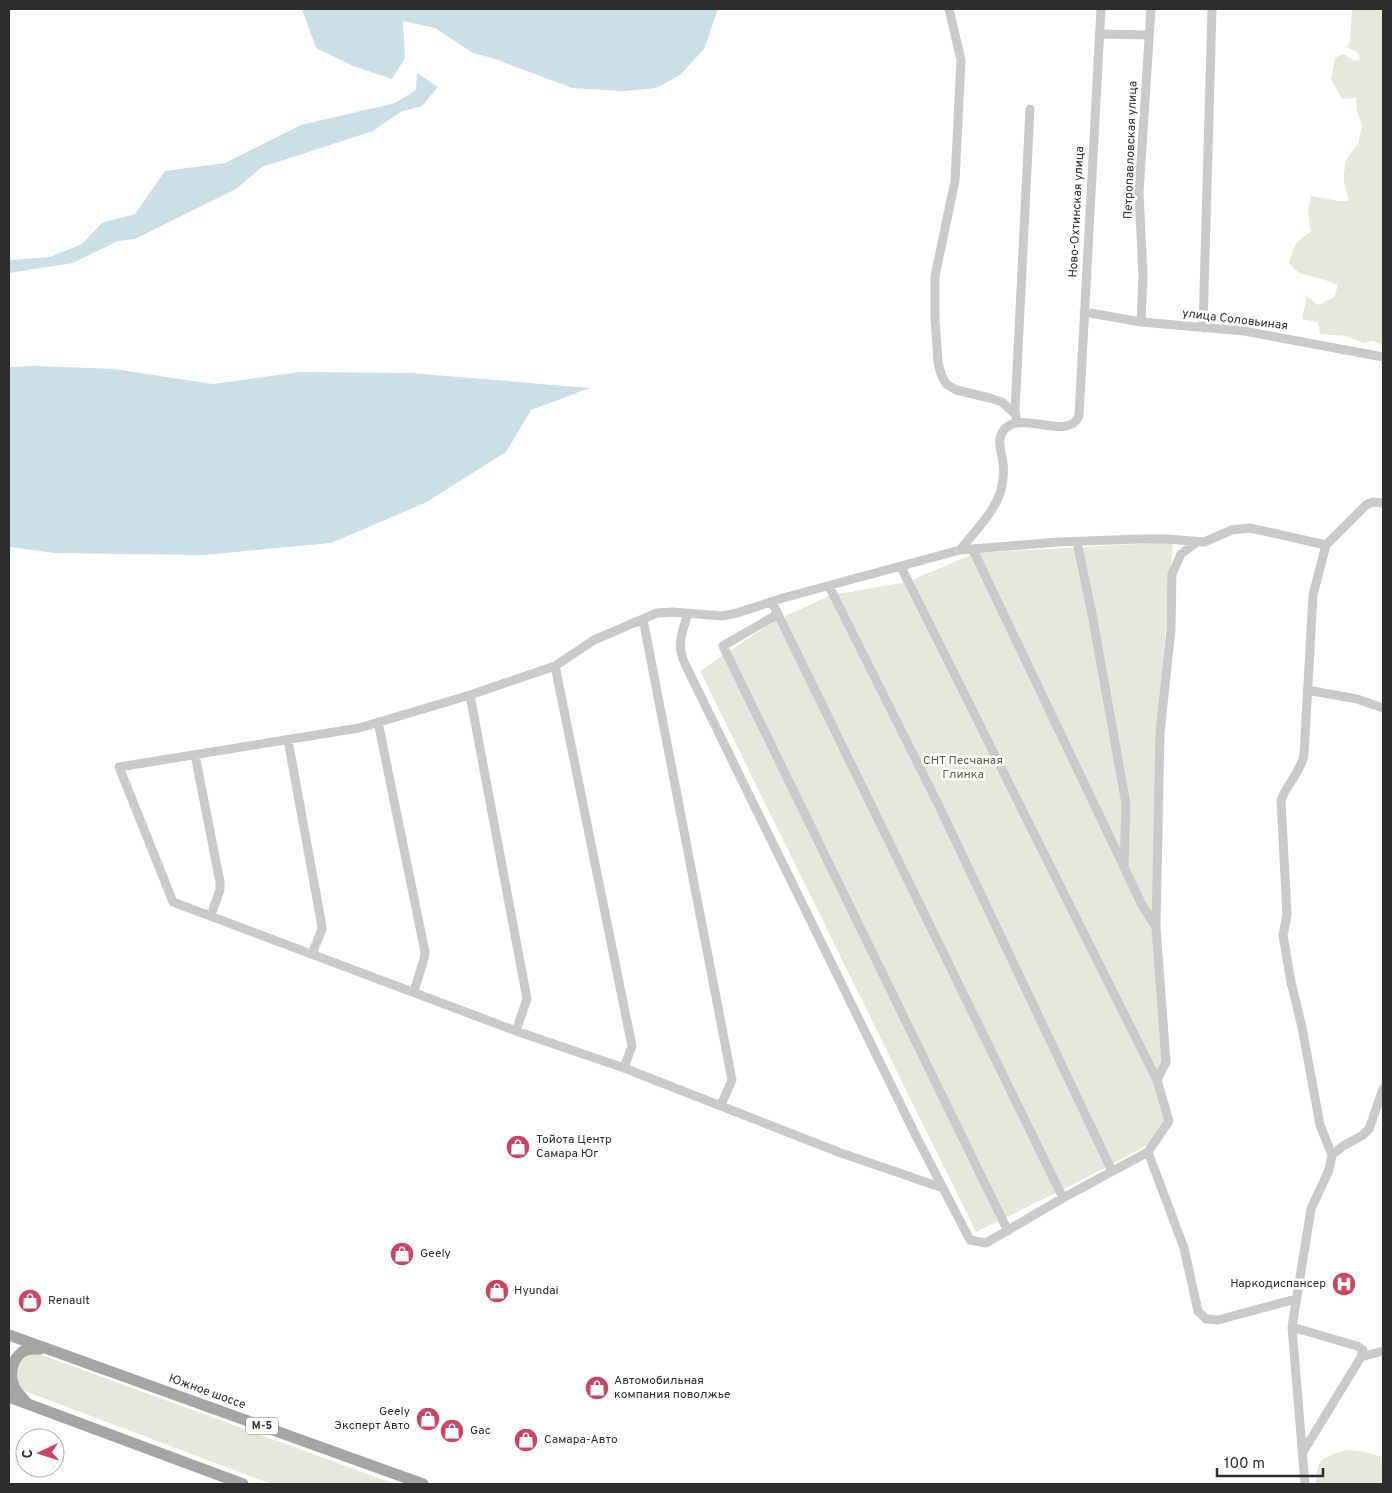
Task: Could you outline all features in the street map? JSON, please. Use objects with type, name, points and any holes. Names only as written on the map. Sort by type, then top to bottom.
[{"type":"main road","name":"Южное шоссе","points":[[9,1335],[408,1481],[423,1484]]},
{"type":"main road","points":[[27,1404],[14,1387],[12,1368],[21,1353],[29,1349],[45,1349]]},
{"type":"main road","points":[[9,1397],[243,1484]]},
{"type":"street","points":[[950,9],[961,60],[955,181],[935,276],[935,320],[938,363],[946,384],[956,390],[1002,402],[1017,419]]},
{"type":"street","name":"Ново-Охтинская улица","points":[[1017,419],[1062,426],[1073,424],[1079,416],[1101,9]]},
{"type":"street","name":"Петропавловская улица","points":[[1141,322],[1143,276],[1139,192],[1151,9]]},
{"type":"street","points":[[1203,328],[1212,9]]},
{"type":"street","points":[[1099,34],[1149,35]]},
{"type":"street","points":[[960,550],[994,507],[1001,490],[1003,464],[999,438],[1008,426],[1017,419],[1030,109]]},
{"type":"street","name":"улица Соловьиная","points":[[1084,312],[1141,322],[1244,332],[1383,357]]},
{"type":"street","points":[[1305,1484],[1292,1327],[1311,1209],[1329,1170],[1332,1155],[1320,1125],[1283,935],[1286,915],[1281,800],[1284,792],[1302,765],[1304,755],[1313,595],[1326,545],[1366,505],[1373,502],[1383,503]]},
{"type":"street","points":[[943,1188],[841,1153],[624,1068],[516,1031],[414,991],[173,902],[119,767],[359,728],[470,695],[555,666],[594,640],[657,613],[722,616],[737,613],[960,550],[1058,542],[1141,539],[1197,542],[1211,540],[1232,530],[1250,528],[1326,545]]},
{"type":"street","points":[[1078,542],[1126,804],[1124,867]]},
{"type":"street","points":[[1157,1080],[1166,1062],[1156,927],[1160,732],[1171,629],[1172,574],[1181,554],[1197,542]]},
{"type":"street","points":[[973,550],[1141,904],[1156,927]]},
{"type":"street","points":[[688,613],[680,638],[681,656],[970,1240],[986,1243],[1063,1198],[1148,1152],[1169,1121],[1157,1080],[901,567]]},
{"type":"street","points":[[829,586],[939,806],[1112,1171]]},
{"type":"street","points":[[772,602],[1063,1198]]},
{"type":"street","points":[[778,614],[723,646],[1008,1231]]},
{"type":"street","points":[[643,619],[732,1080],[721,1105]]},
{"type":"street","points":[[555,666],[632,1046],[624,1068]]},
{"type":"street","points":[[1308,690],[1357,700],[1383,708]]},
{"type":"street","points":[[470,695],[527,999],[516,1031]]},
{"type":"street","points":[[378,722],[425,952],[414,991]]},
{"type":"street","points":[[288,740],[322,921],[322,929],[312,954]]},
{"type":"street","points":[[195,754],[220,882],[220,890],[211,915]]},
{"type":"street","points":[[1332,1155],[1343,1146],[1363,1135],[1369,1128],[1383,1090]]},
{"type":"street","points":[[1148,1152],[1184,1248],[1196,1306],[1201,1316],[1206,1320],[1218,1320],[1296,1299]]},
{"type":"street","points":[[1292,1327],[1357,1346],[1363,1350],[1302,1452]]},
{"type":"street","points":[[1361,1356],[1383,1351]]},
{"type":"green space","points":[[1352,9],[1383,9],[1383,345],[1373,341],[1363,343],[1346,336],[1320,334],[1318,322],[1302,319],[1307,296],[1318,305],[1334,297],[1338,285],[1299,273],[1289,263],[1296,245],[1311,232],[1308,213],[1311,196],[1349,201],[1344,182],[1346,160],[1358,144],[1362,126],[1357,111],[1356,98],[1342,99],[1331,79],[1335,58],[1343,54],[1355,61],[1360,59],[1356,51],[1345,47],[1350,43]]},
{"type":"green space","name":"СНТ Песчаная Глинка","points":[[1173,542],[1157,733],[1153,929],[1163,1063],[1153,1081],[1166,1121],[1150,1144],[976,1232],[700,671],[771,623],[831,595],[908,582],[975,553]]},
{"type":"green space","points":[[31,1351],[395,1484],[271,1484],[22,1390],[14,1380],[17,1359]]},
{"type":"green space","points":[[1348,1450],[1383,1457],[1383,1484],[1316,1484],[1316,1475],[1320,1463],[1333,1454]]},
{"type":"water","points":[[302,9],[718,9],[704,49],[680,75],[656,88],[624,91],[572,88],[492,58],[473,53],[435,28],[403,21],[405,58],[392,79],[353,66],[316,48]]},
{"type":"water","points":[[417,73],[438,87],[422,106],[402,111],[373,131],[262,167],[236,189],[135,239],[118,241],[73,263],[9,273],[9,260],[50,257],[82,244],[102,223],[135,214],[165,171],[225,163],[301,125],[395,103],[416,90]]},
{"type":"water","points":[[36,366],[114,369],[213,384],[300,372],[410,373],[590,388],[531,410],[506,452],[425,503],[331,543],[204,555],[55,553],[9,547],[9,367]]},
{"type":"place","name":"Тойота Центр Самара Юг","points":[[518,1147]]},
{"type":"place","name":"Geely","points":[[402,1254]]},
{"type":"place","name":"Наркодиспансер","points":[[1344,1284]]},
{"type":"place","name":"Hyundai","points":[[497,1291]]},
{"type":"place","name":"Renault","points":[[30,1301]]},
{"type":"place","name":"Автомобильная компания поволжье","points":[[597,1388]]},
{"type":"place","name":"Geely Эксперт Авто","points":[[428,1419]]},
{"type":"place","name":"Gac","points":[[452,1431]]},
{"type":"place","name":"Самара-Авто","points":[[526,1440]]}]
